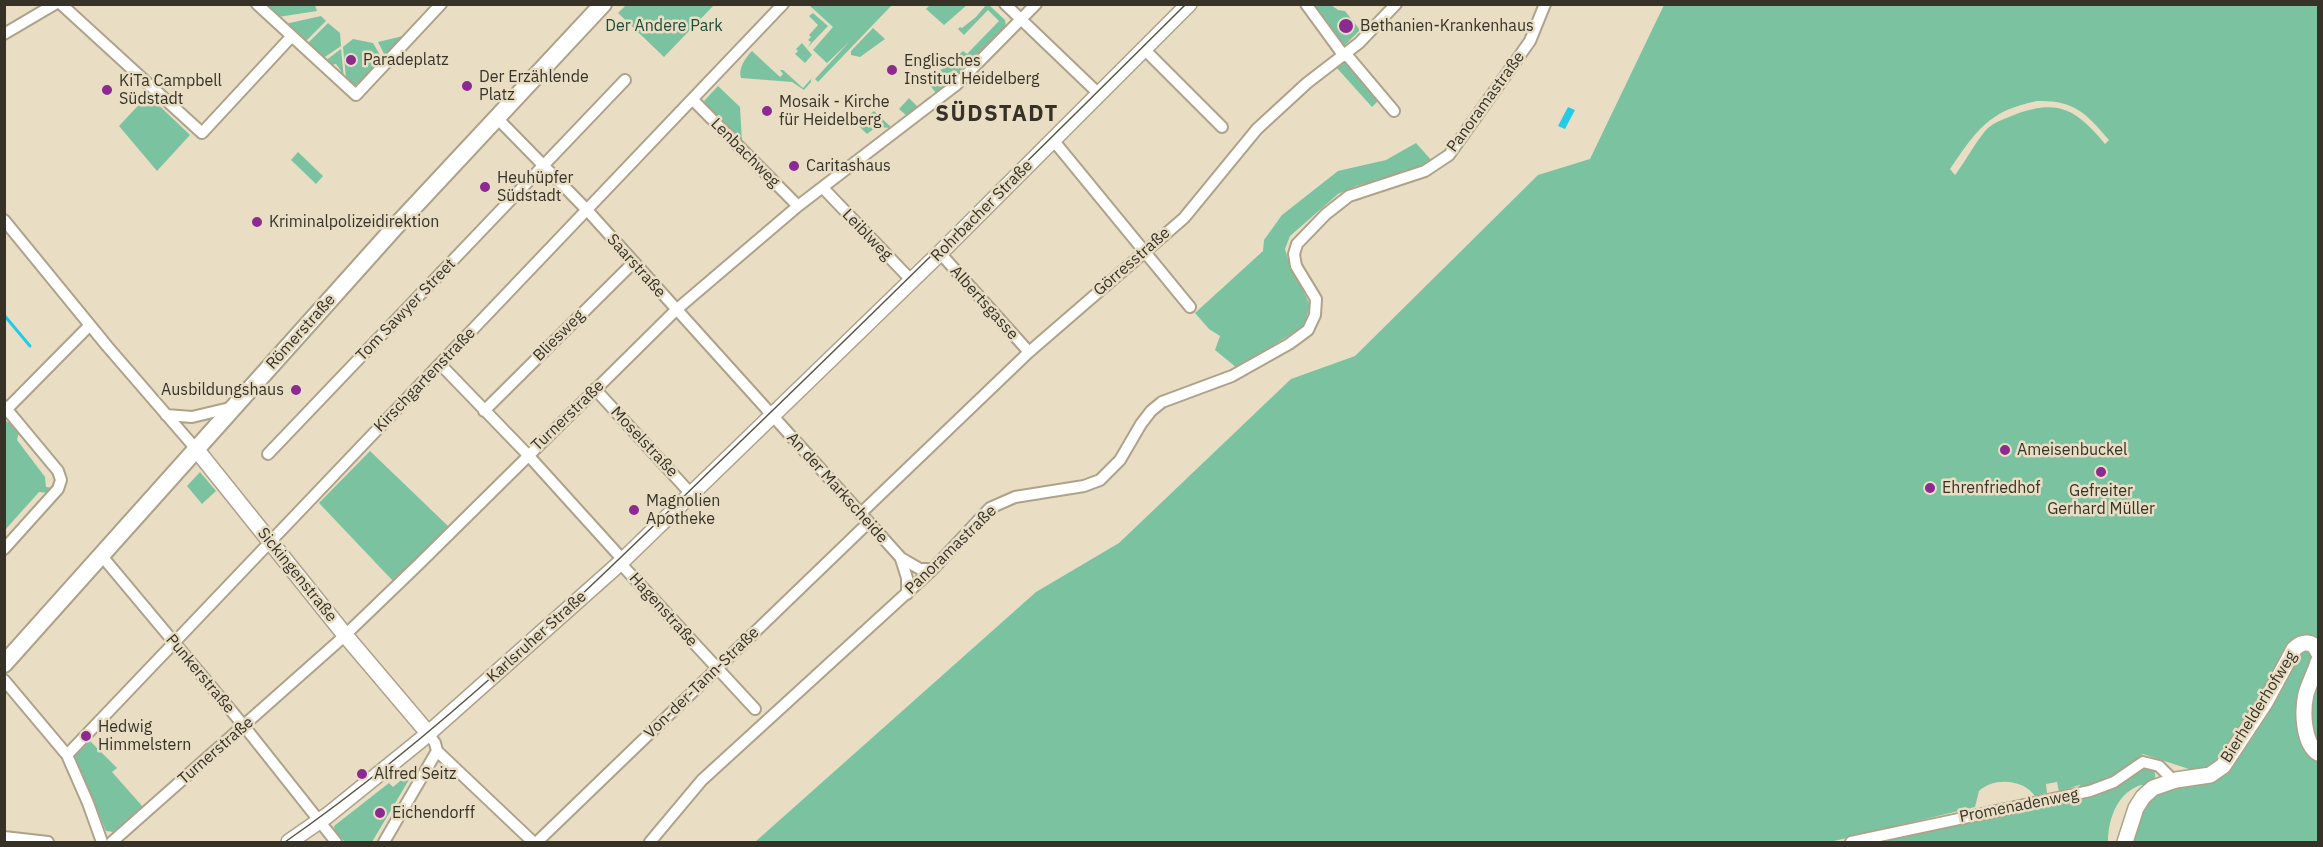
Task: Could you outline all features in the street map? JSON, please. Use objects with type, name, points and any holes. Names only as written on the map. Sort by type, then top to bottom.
[{"type":"main road","name":"Römerstraße","points":[[4,664],[496,118],[603,4]]},
{"type":"main road","name":"Rohrbacher Straße","points":[[773,417],[940,254],[1189,4]]},
{"type":"main road","name":"Karlsruher Straße","points":[[289,843],[320,822],[428,734],[622,562],[773,417]]},
{"type":"main road","name":"Sickingenstraße","points":[[196,449],[428,734]]},
{"type":"main road","name":"Bierhelderhofweg","points":[[2126,843],[2135,810],[2143,797],[2156,786],[2173,780],[2207,776],[2221,768],[2266,701],[2295,648],[2308,643],[2319,652]]},
{"type":"main road","name":"Bierhelderhofweg","points":[[2319,662],[2307,690],[2305,712],[2308,741],[2319,753]]},
{"type":"street","points":[[4,34],[54,4]]},
{"type":"street","points":[[61,4],[202,134],[291,37]]},
{"type":"street","points":[[257,4],[356,95],[441,4]]},
{"type":"street","name":"Kirschgartenstraße","points":[[67,755],[783,4]]},
{"type":"street","points":[[1005,4],[1099,94]]},
{"type":"street","name":"Turnerstraße","points":[[112,843],[345,634],[676,310],[798,206],[956,85],[1036,4]]},
{"type":"street","points":[[1306,4],[1345,55],[1394,111]]},
{"type":"street","name":"Görresstraße","points":[[860,514],[1029,352],[1196,205],[1257,129],[1307,83],[1345,55],[1396,4]]},
{"type":"street","name":"Panoramastraße","points":[[650,843],[683,801],[728,755],[768,722],[907,594],[990,508],[1015,497],[1084,486],[1100,480],[1120,460],[1156,406],[1232,376],[1305,332],[1314,321],[1316,303],[1312,291],[1296,266],[1294,254],[1297,244],[1326,214],[1350,196],[1425,171],[1449,155],[1530,40],[1545,4]]},
{"type":"street","points":[[1144,49],[1222,127]]},
{"type":"street","name":"Tom Sawyer Street","points":[[268,454],[625,80]]},
{"type":"street","name":"Lenbachweg","points":[[693,100],[798,206]]},
{"type":"street","name":"Saarstraße","points":[[496,118],[587,210],[773,417]]},
{"type":"street","points":[[1053,140],[1190,307]]},
{"type":"street","name":"Leiblweg","points":[[823,189],[912,281]]},
{"type":"street","name":"Sickingenstraße","points":[[4,220],[196,449]]},
{"type":"street","name":"Albertsgasse","points":[[940,254],[1029,352]]},
{"type":"street","name":"Bliesweg","points":[[484,411],[634,262]]},
{"type":"street","points":[[4,549],[61,483],[58,471],[5,409],[90,325]]},
{"type":"street","name":"Hagenstraße","points":[[440,364],[528,455],[755,708]]},
{"type":"street","name":"Moselstraße","points":[[595,389],[692,495]]},
{"type":"street","points":[[166,415],[192,417],[234,407]]},
{"type":"street","name":"An der Markscheide","points":[[773,417],[901,558],[920,569],[933,569]]},
{"type":"street","name":"Von-der-Tann-Straße","points":[[535,843],[868,523]]},
{"type":"street","name":"Punkerstraße","points":[[101,555],[244,726],[336,843]]},
{"type":"street","name":"An der Markscheide","points":[[901,558],[908,578],[907,594]]},
{"type":"street","points":[[4,680],[67,755],[88,802],[102,843]]},
{"type":"street","points":[[428,734],[435,743],[437,751],[535,843]]},
{"type":"street","points":[[384,843],[437,751]]},
{"type":"street","name":"Promenadenweg","points":[[1851,843],[2090,791],[2114,782],[2144,762],[2152,762],[2162,767],[2173,780]]},
{"type":"street","points":[[4,837],[48,843]]},
{"type":"green space","name":"Der Andere Park","points":[[627,4],[714,5],[664,57],[618,13]]},
{"type":"green space","points":[[268,5],[315,5],[317,11],[278,17]]},
{"type":"green space","points":[[809,5],[892,5],[818,82],[815,79],[849,42],[827,63],[813,50],[833,27]]},
{"type":"green space","points":[[930,5],[967,5],[944,25],[926,9]]},
{"type":"green space","points":[[986,5],[989,5],[1005,20],[1006,28],[982,53],[936,93],[928,83],[929,80],[963,51],[967,54],[999,21],[988,10],[964,35],[958,29],[976,17]]},
{"type":"green space","points":[[1312,5],[1331,5],[1338,10],[1345,11],[1360,30],[1344,46]]},
{"type":"green space","points":[[1664,5],[2318,5],[2318,842],[2129,842],[2148,798],[2198,772],[2143,754],[2112,778],[2084,788],[2079,785],[2059,792],[2057,782],[2046,784],[2047,793],[2035,796],[2030,790],[2016,783],[1992,783],[1979,791],[1975,807],[1830,842],[755,842],[1036,592],[1119,543],[1291,379],[1355,356],[1538,175],[1590,159]],"holes":[[[2050,101],[2078,110],[2093,122],[2109,140],[2105,144],[2076,115],[2065,110],[2055,108],[2029,110],[2003,119],[1989,127],[1955,175],[1950,169],[1976,133],[1995,117],[2020,105]]]},
{"type":"green space","points":[[813,13],[828,26],[808,47],[811,42],[808,40],[811,37],[809,35],[818,25],[809,16]]},
{"type":"green space","points":[[321,16],[326,21],[305,42],[285,24]]},
{"type":"green space","points":[[328,23],[340,33],[341,46],[322,59],[307,44]]},
{"type":"green space","points":[[873,28],[885,39],[860,57],[851,55],[851,51]]},
{"type":"green space","points":[[403,36],[391,49],[387,60],[378,42]]},
{"type":"green space","points":[[353,39],[373,43],[383,60],[355,86],[351,85],[346,78],[343,47]]},
{"type":"green space","points":[[802,43],[812,55],[805,63],[795,54],[798,51],[796,49]]},
{"type":"green space","points":[[341,49],[344,79],[336,64],[329,65],[325,61]]},
{"type":"green space","points":[[752,51],[780,77],[783,74],[780,70],[783,70],[803,88],[811,79],[811,82],[804,90],[792,82],[741,78],[740,71]]},
{"type":"green space","points":[[1347,60],[1380,99],[1372,107],[1336,67]]},
{"type":"green space","points":[[718,86],[740,107],[742,141],[707,107],[704,101]]},
{"type":"green space","points":[[148,95],[190,135],[157,171],[119,126]]},
{"type":"green space","points":[[909,98],[918,107],[907,116],[899,109]]},
{"type":"green space","points":[[874,111],[892,128],[876,127],[867,134],[857,124]]},
{"type":"green space","points":[[1416,143],[1433,162],[1411,171],[1356,186],[1338,194],[1290,236],[1285,249],[1310,305],[1304,326],[1237,368],[1215,350],[1220,336],[1209,329],[1195,313],[1263,251],[1264,240],[1282,215],[1338,171],[1386,160]]},
{"type":"green space","points":[[298,152],[323,176],[316,184],[291,160]]},
{"type":"green space","points":[[5,421],[13,424],[19,432],[17,440],[45,477],[46,487],[53,488],[49,493],[39,492],[5,530]]},
{"type":"green space","points":[[370,451],[448,526],[393,581],[319,503]]},
{"type":"green space","points":[[200,472],[216,491],[202,504],[187,486]]},
{"type":"green space","points":[[89,740],[117,768],[112,772],[143,807],[114,832],[106,831],[74,756]]},
{"type":"green space","points":[[2141,766],[2154,770],[2155,779],[2150,784],[2140,785],[2130,790],[2119,802],[2112,817],[2108,842],[1868,842],[2099,795]]},
{"type":"green space","points":[[412,771],[413,773],[372,842],[345,842],[335,831],[334,826],[389,783],[393,787]]},
{"type":"water","points":[[1568,107],[1575,110],[1565,129],[1558,126]]},
{"type":"waterway","points":[[4,315],[30,346]]},
{"type":"tram line","points":[[285,842],[398,757],[559,616],[891,295],[1186,4]]},
{"type":"place","name":"Bethanien-Krankenhaus","points":[[1346,26]]},
{"type":"place","name":"Paradeplatz","points":[[351,60]]},
{"type":"place","name":"Englisches Institut Heidelberg","points":[[892,70]]},
{"type":"place","name":"Der Erzählende Platz","points":[[467,86]]},
{"type":"place","name":"KiTa Campbell Südstadt","points":[[107,90]]},
{"type":"place","name":"Mosaik - Kirche für Heidelberg","points":[[767,111]]},
{"type":"place","name":"Caritashaus","points":[[794,166]]},
{"type":"place","name":"Heuhüpfer Südstadt","points":[[485,187]]},
{"type":"place","name":"Kriminalpolizeidirektion","points":[[257,222]]},
{"type":"place","name":"Ausbildungshaus","points":[[296,390]]},
{"type":"place","name":"Ameisenbuckel","points":[[2005,450]]},
{"type":"place","name":"Gefreiter Gerhard Müller","points":[[2101,472]]},
{"type":"place","name":"Ehrenfriedhof","points":[[1930,488]]},
{"type":"place","name":"Magnolien Apotheke","points":[[634,510]]},
{"type":"place","name":"Hedwig Himmelstern","points":[[86,736]]},
{"type":"place","name":"Alfred Seitz","points":[[362,774]]},
{"type":"place","name":"Eichendorff","points":[[380,813]]},
{"type":"district","name":"SÜDSTADT","points":[[997,115]]}]
